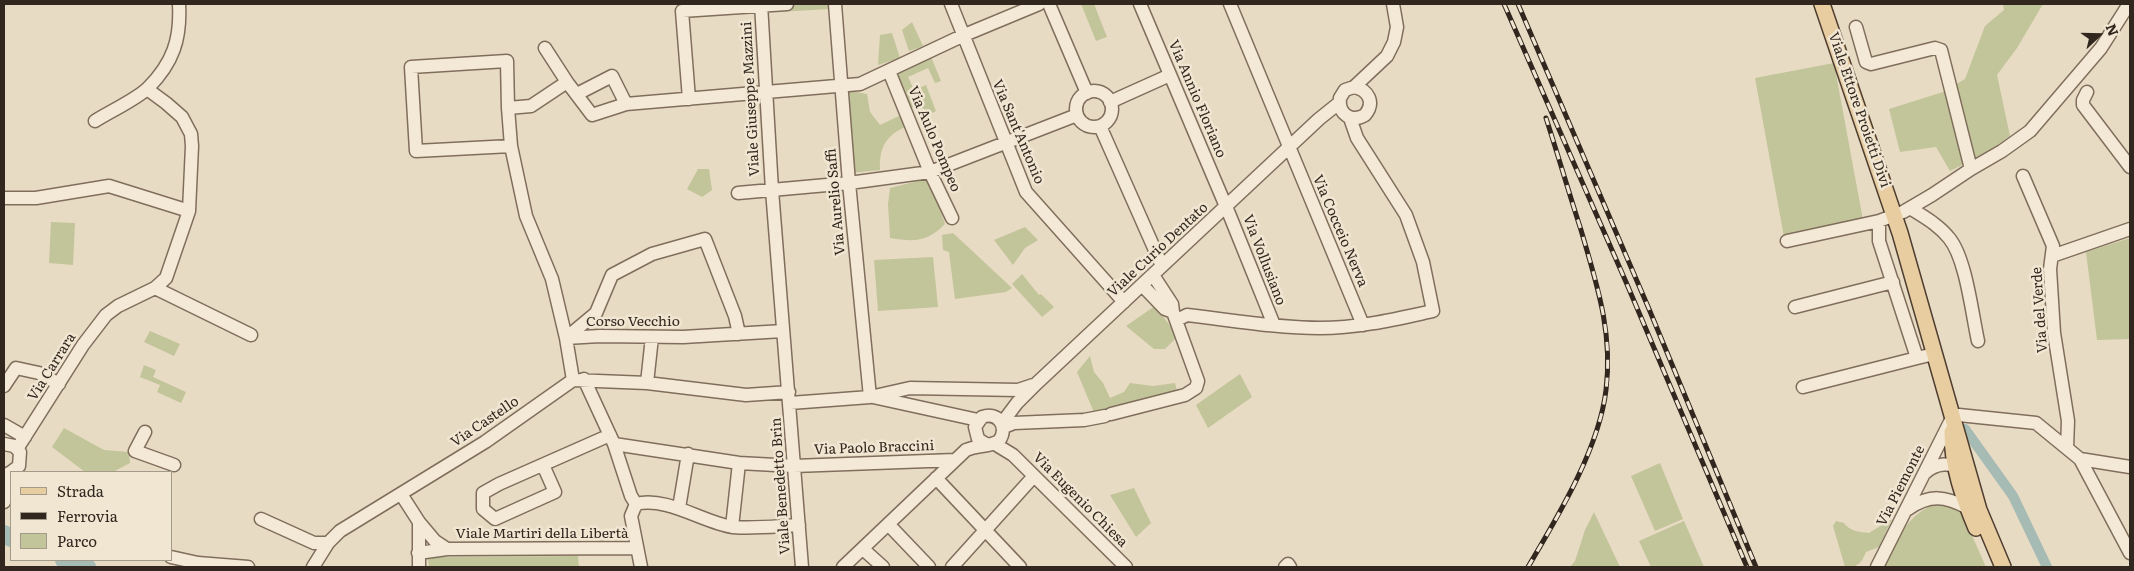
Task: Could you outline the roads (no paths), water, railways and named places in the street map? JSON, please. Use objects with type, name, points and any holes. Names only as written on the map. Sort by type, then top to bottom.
[{"type":"main road","name":"Viale Ettore Proietti Divi","points":[[1822,4],[1895,216],[1952,418]]},
{"type":"main road","points":[[1952,418],[1952,450],[1957,479],[2003,567]]},
{"type":"main road","points":[[1952,418],[1974,509],[1994,567]]},
{"type":"street","points":[[95,121],[147,90],[172,58],[178,32],[180,4]]},
{"type":"street","points":[[689,99],[682,11],[787,4]]},
{"type":"street","name":"Via Aurelio Saffi","points":[[835,4],[849,183],[870,397]]},
{"type":"street","name":"Via Sant'Antonio","points":[[951,4],[962,36],[1026,192],[1124,302]]},
{"type":"street","points":[[545,48],[567,82],[592,115],[626,104],[860,84],[962,36],[1039,4]]},
{"type":"street","points":[[1049,4],[1087,93]]},
{"type":"street","name":"Via Annio Floriano","points":[[1140,4],[1226,206]]},
{"type":"street","name":"Via Cocceio Nerva","points":[[1230,4],[1363,325]]},
{"type":"street","name":"Viale Curio Dentato","points":[[1345,112],[1340,98],[1345,90],[1354,87],[1387,56],[1394,42],[1397,27],[1393,4]]},
{"type":"street","name":"Viale Giuseppe Mazzini","points":[[761,5],[772,190],[790,398]]},
{"type":"street","points":[[1787,241],[1895,216],[2002,151],[2030,131],[2101,48],[2129,8]]},
{"type":"street","points":[[1856,27],[1866,62],[1871,64],[1935,48],[1940,50],[1971,169]]},
{"type":"street","points":[[511,146],[416,151],[411,67],[507,62],[511,146],[526,216],[552,279],[566,338],[579,380],[612,439],[631,496],[636,504]]},
{"type":"street","name":"Viale Curio Dentato","points":[[1001,425],[1017,403],[1037,383],[1319,119],[1345,112],[1362,117],[1367,112],[1370,104],[1370,83],[1376,66]]},
{"type":"street","name":"Via Aulo Pompeo","points":[[889,71],[930,172],[952,218]]},
{"type":"street","points":[[1110,102],[1170,75]]},
{"type":"street","points":[[576,94],[612,76],[626,104]]},
{"type":"street","points":[[508,108],[531,106],[567,82]]},
{"type":"street","points":[[1354,87],[1360,88],[1369,96]]},
{"type":"street","points":[[4,198],[36,198],[109,186],[189,211],[193,162],[191,134],[182,117],[147,90]]},
{"type":"street","points":[[2087,92],[2083,104],[2130,167]]},
{"type":"street","points":[[1087,93],[1102,93],[1110,102],[1111,113],[1105,123],[1100,126],[1095,127],[1084,124],[1077,115],[1077,103],[1087,93]]},
{"type":"street","points":[[1142,285],[1165,309],[1175,316],[1187,315],[1274,325],[1320,328],[1363,325],[1433,311],[1423,262],[1406,215],[1357,138],[1345,112]]},
{"type":"street","points":[[772,190],[849,183],[930,172],[1077,115]]},
{"type":"street","points":[[843,567],[966,450],[976,425],[986,416],[1001,425],[1084,420],[1184,395],[1196,388],[1198,381],[1172,304],[1100,126]]},
{"type":"street","name":"Via del Verde","points":[[2023,176],[2053,246],[2050,269],[2054,333],[2068,421],[2067,448]]},
{"type":"street","name":"Viale Giuseppe Mazzini","points":[[738,193],[772,190]]},
{"type":"street","name":"Via Vollusiano","points":[[1226,206],[1274,325]]},
{"type":"street","points":[[1910,208],[1941,229],[1951,239],[1959,253],[1978,341]]},
{"type":"street","name":"Via Carrara","points":[[17,449],[94,329],[106,315],[118,306],[155,288],[166,278],[189,211]]},
{"type":"street","points":[[1879,221],[1879,241],[1917,358]]},
{"type":"street","points":[[2052,256],[2130,229]]},
{"type":"street","name":"Corso Vecchio","points":[[566,338],[596,314],[612,275],[652,254],[705,239],[735,316],[739,334]]},
{"type":"street","points":[[1795,307],[1892,282]]},
{"type":"street","points":[[155,288],[251,334]]},
{"type":"street","name":"Corso Vecchio","points":[[566,338],[600,336],[652,337],[783,331]]},
{"type":"street","points":[[647,383],[652,337]]},
{"type":"street","points":[[1803,387],[1934,354]]},
{"type":"street","points":[[4,386],[16,368],[39,372],[59,384]]},
{"type":"street","points":[[579,380],[647,383],[746,395],[790,398],[870,397],[910,388],[1018,390],[1037,383]]},
{"type":"street","name":"Via Castello","points":[[313,567],[328,543],[340,531],[485,442],[579,380]]},
{"type":"street","points":[[870,397],[976,425]]},
{"type":"street","name":"Viale Benedetto Brin","points":[[790,398],[802,567]]},
{"type":"street","points":[[1952,418],[1959,416],[2036,423],[2080,459],[2130,552]]},
{"type":"street","name":"Via Piemonte","points":[[1877,567],[1952,418]]},
{"type":"street","points":[[4,425],[25,436]]},
{"type":"street","points":[[976,425],[978,439],[990,444]]},
{"type":"street","points":[[966,450],[999,441],[1001,425]]},
{"type":"street","name":"Via Eugenio Chiesa","points":[[1001,425],[1012,454]]},
{"type":"street","points":[[145,432],[135,451],[174,465]]},
{"type":"street","points":[[544,464],[556,492],[495,519],[483,509],[483,493],[499,484],[544,464],[612,439]]},
{"type":"street","name":"Via Paolo Braccini","points":[[612,439],[739,463],[794,466],[955,460]]},
{"type":"street","points":[[4,444],[9,444],[20,452],[21,462],[13,471]]},
{"type":"street","name":"Via Eugenio Chiesa","points":[[990,444],[1012,454],[1126,567]]},
{"type":"street","points":[[679,508],[688,454]]},
{"type":"street","points":[[2080,459],[2130,467]]},
{"type":"street","points":[[732,527],[739,463]]},
{"type":"street","points":[[1923,475],[1930,468],[1942,464],[1955,466]]},
{"type":"street","points":[[952,567],[1034,476]]},
{"type":"street","points":[[936,478],[1020,567]]},
{"type":"street","points":[[4,502],[10,482]]},
{"type":"street","name":"Viale Martiri della Libertà","points":[[401,494],[435,541],[447,550]]},
{"type":"street","points":[[1906,510],[1921,500],[1936,498],[1954,501],[1974,509]]},
{"type":"street","points":[[641,567],[631,516],[636,504],[642,502],[679,508],[732,527],[799,525]]},
{"type":"street","points":[[261,519],[314,543],[328,543]]},
{"type":"street","points":[[419,567],[420,522]]},
{"type":"street","points":[[888,524],[929,567]]},
{"type":"street","name":"Viale Martiri della Libertà","points":[[418,553],[447,550],[637,548]]},
{"type":"street","points":[[863,549],[883,567]]},
{"type":"street","points":[[172,557],[247,567]]},
{"type":"street","points":[[1285,567],[1288,564],[1290,567]]},
{"type":"waterway","points":[[1965,429],[2013,496],[2047,567]]},
{"type":"waterway","points":[[4,534],[10,537]]},
{"type":"waterway","points":[[67,561],[87,567]]},
{"type":"railway","points":[[1504,4],[1626,282],[1747,567]]},
{"type":"railway","points":[[1518,4],[1649,309],[1756,567]]},
{"type":"railway","points":[[1528,567],[1576,482],[1586,458],[1602,412],[1608,369],[1605,328],[1598,290],[1546,118]]}]
